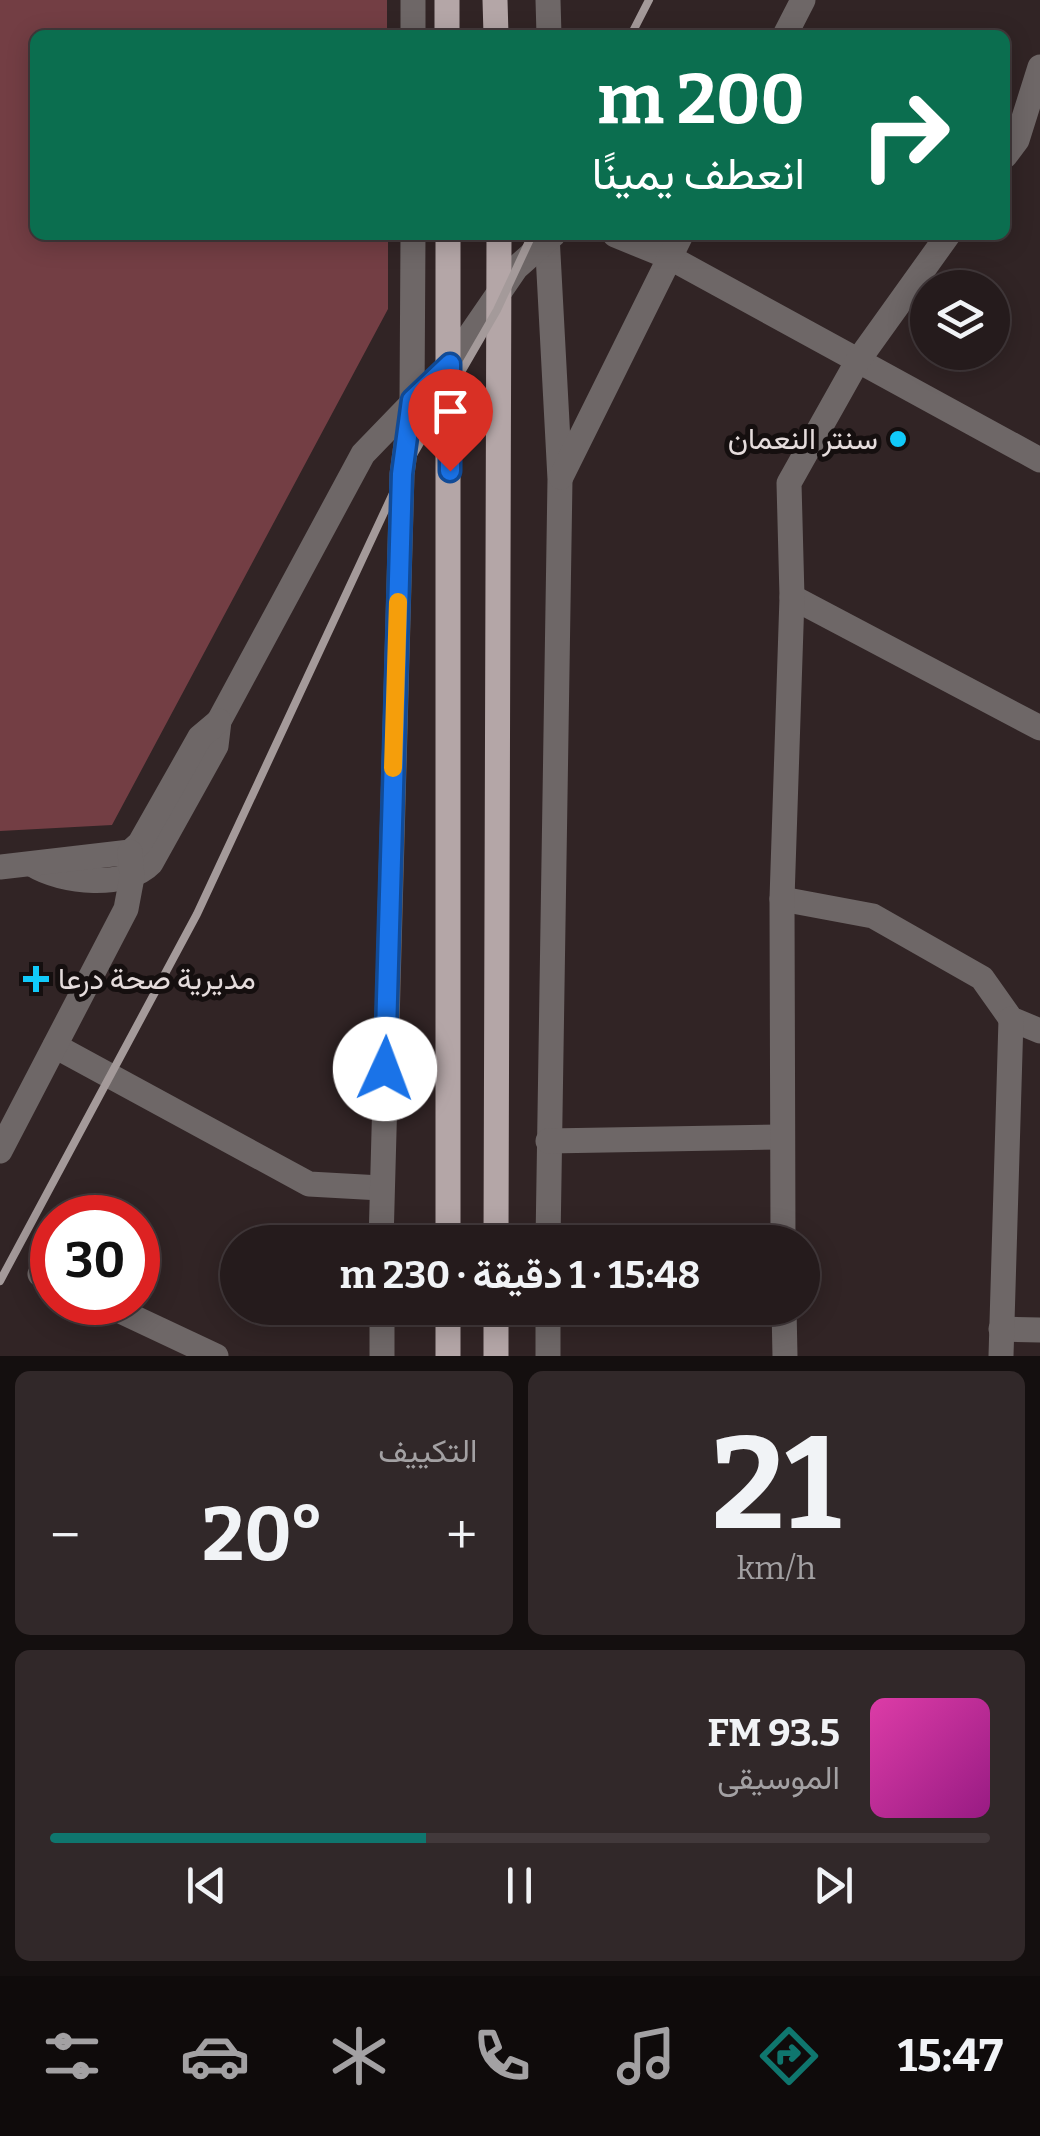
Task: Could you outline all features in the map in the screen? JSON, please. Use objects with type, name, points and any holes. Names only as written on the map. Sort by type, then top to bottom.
[{"type":"main road","points":[[447,0],[447,30]]},
{"type":"main road","points":[[496,0],[496,30]]},
{"type":"main road","points":[[448,240],[448,1225]]},
{"type":"main road","points":[[496,1225],[498,240]]},
{"type":"main road","points":[[448,1325],[448,1356]]},
{"type":"main road","points":[[496,1325],[496,1356]]},
{"type":"street","points":[[413,0],[413,30]]},
{"type":"street","points":[[548,0],[549,30]]},
{"type":"street","points":[[788,30],[804,0]]},
{"type":"street","points":[[1021,148],[1040,67]]},
{"type":"street","points":[[382,1225],[402,474],[412,400],[413,240]]},
{"type":"street","points":[[0,1151],[126,909],[131,864],[140,843],[200,737],[219,720],[356,466],[382,429],[450,364],[516,268],[546,240]]},
{"type":"street","points":[[548,1225],[560,479],[549,240]]},
{"type":"street","points":[[642,240],[675,246],[857,362],[1040,460]]},
{"type":"street","points":[[783,1225],[782,899],[792,596],[789,483],[857,362],[944,240]]},
{"type":"street","points":[[560,479],[675,246]]},
{"type":"street","points":[[792,596],[1040,728]]},
{"type":"street","points":[[0,867],[33,865],[50,858],[131,864]]},
{"type":"street","points":[[782,899],[873,916],[982,978],[1011,1019],[1040,1031]]},
{"type":"street","points":[[1001,1356],[1011,1019]]},
{"type":"street","points":[[55,1046],[309,1184],[381,1188]]},
{"type":"street","points":[[548,1141],[782,1137]]},
{"type":"street","points":[[149,1325],[216,1356]]},
{"type":"street","points":[[382,1325],[382,1356]]},
{"type":"street","points":[[548,1325],[548,1356]]},
{"type":"street","points":[[784,1325],[785,1356]]},
{"type":"street","points":[[1002,1329],[1040,1330]]},
{"type":"shaded area","points":[[0,0],[387,0],[387,30],[30,30],[30,240],[388,240],[388,309],[112,825],[0,831]]},
{"type":"railway","points":[[634,30],[649,0]]},
{"type":"railway","points":[[0,1281],[197,914],[402,474],[497,310],[530,240]]},
{"type":"slow traffic","points":[[393,768],[398,602]]},
{"type":"place","name":"سنتر النعمان","points":[[898,439]]},
{"type":"place","name":"مديرية صحة درعا","points":[[36,979]]},
{"type":"route","points":[[385,1069],[402,474],[412,400],[450,364],[450,471]]}]
